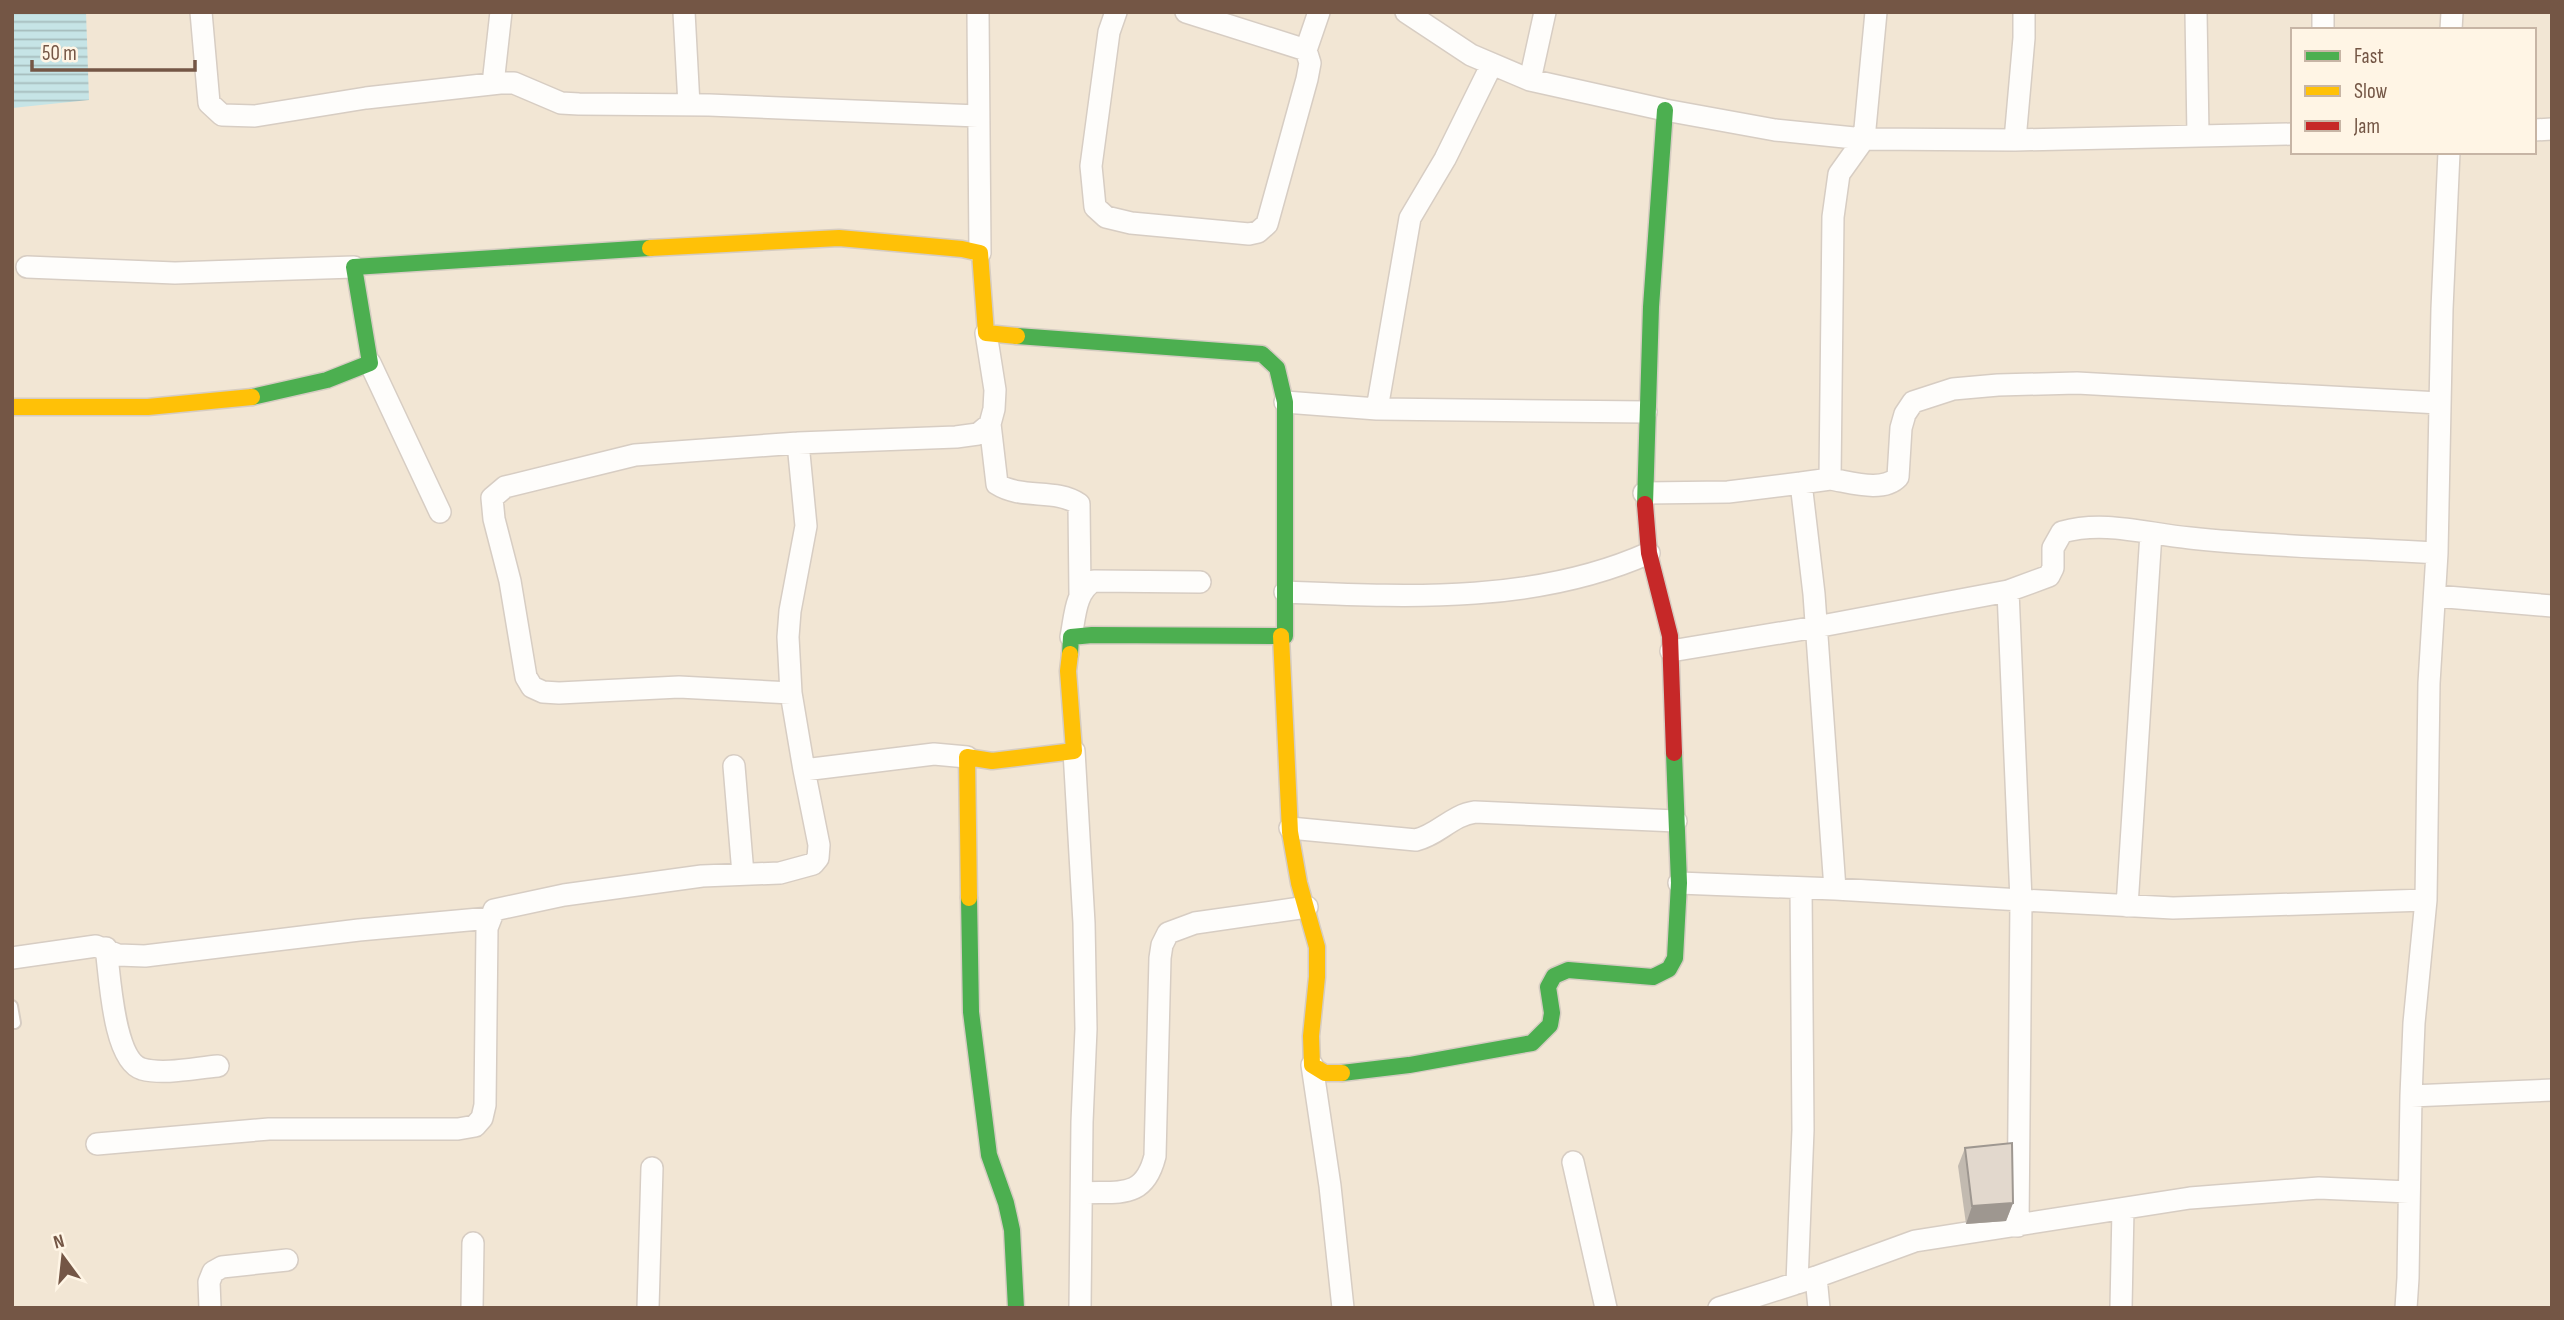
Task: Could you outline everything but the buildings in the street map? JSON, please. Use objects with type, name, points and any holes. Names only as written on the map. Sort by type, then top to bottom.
[{"type":"street","points":[[201,12],[209,103],[222,115],[255,116],[366,98],[514,83],[561,103],[978,116]]},
{"type":"street","points":[[493,84],[501,12]]},
{"type":"street","points":[[684,12],[689,105]]},
{"type":"street","points":[[978,12],[980,253],[986,333],[995,390],[990,424],[997,484],[1009,492],[1068,497],[1079,504],[1080,594],[1071,637],[1068,671],[1084,923],[1086,1029],[1080,1308]]},
{"type":"street","points":[[1116,12],[1109,32],[1093,152],[1092,186],[1095,207],[1106,217],[1131,223],[1249,234],[1258,232],[1267,224],[1307,79],[1310,63],[1306,50],[1320,12]]},
{"type":"street","points":[[1186,12],[1306,50]]},
{"type":"street","points":[[1406,12],[1471,55],[1530,80],[1665,110],[1776,130],[1864,139],[2015,140],[2291,134]]},
{"type":"street","points":[[1530,80],[1545,12]]},
{"type":"street","points":[[1830,479],[1833,217],[1839,174],[1864,139],[1876,12]]},
{"type":"street","points":[[2015,140],[2024,12]]},
{"type":"street","points":[[2196,12],[2199,136]]},
{"type":"street","points":[[1377,409],[1410,218],[1445,159],[1492,64]]},
{"type":"street","points":[[1312,1065],[1325,1073],[1346,1073],[1409,1065],[1532,1043],[1547,1033],[1553,1019],[1548,987],[1555,976],[1568,970],[1653,977],[1669,969],[1675,958],[1679,883],[1670,636],[1649,553],[1644,493],[1646,412],[1665,110]]},
{"type":"street","points":[[2406,1308],[2414,1023],[2426,900],[2429,683],[2437,553],[2449,154]]},
{"type":"street","points":[[27,268],[175,273],[354,267],[839,238],[980,253]]},
{"type":"street","points":[[354,267],[370,363],[440,512]]},
{"type":"street","points":[[986,333],[1262,354],[1273,360],[1280,374],[1285,402],[1286,636],[1071,637]]},
{"type":"street","points":[[12,407],[198,405],[280,391],[344,375],[370,363]]},
{"type":"street","points":[[1644,493],[1728,492],[1830,479],[1882,485],[1892,483],[1898,477],[1901,428],[1905,414],[1913,402],[1954,389],[1998,384],[2077,383],[2440,403]]},
{"type":"street","points":[[1285,402],[1377,409],[1646,412]]},
{"type":"street","points":[[791,693],[679,687],[559,693],[543,692],[532,687],[526,677],[521,657],[510,581],[494,519],[492,498],[505,487],[635,455],[799,443],[956,438],[978,434],[990,424]]},
{"type":"street","points":[[97,1144],[269,1129],[458,1129],[475,1126],[482,1118],[485,1105],[487,928],[494,911],[564,895],[702,876],[780,873],[813,864],[818,858],[819,845],[791,693],[788,638],[790,611],[806,526],[799,443]]},
{"type":"street","points":[[1801,484],[1816,627],[1835,889]]},
{"type":"street","points":[[1671,651],[2008,591],[2049,576],[2053,568],[2053,548],[2062,532],[2081,527],[2102,526],[2191,538],[2437,553]]},
{"type":"street","points":[[2127,906],[2151,533]]},
{"type":"street","points":[[1285,592],[1449,596],[1569,580],[1625,564],[1649,553]]},
{"type":"street","points":[[1080,594],[1085,586],[1094,581],[1200,582]]},
{"type":"street","points":[[2008,591],[2021,900],[2018,1226]]},
{"type":"street","points":[[2435,596],[2552,606]]},
{"type":"street","points":[[1281,636],[1290,828],[1294,860],[1317,948],[1318,969],[1309,1047],[1330,1186],[1343,1308]]},
{"type":"street","points":[[804,770],[934,754],[992,761],[1074,751]]},
{"type":"street","points":[[967,757],[971,1012],[989,1155],[1006,1203],[1012,1230],[1016,1308]]},
{"type":"street","points":[[734,766],[743,874]]},
{"type":"street","points":[[1290,828],[1416,840],[1428,837],[1465,813],[1475,812],[1676,821]]},
{"type":"street","points":[[1679,883],[2173,908],[2426,900]]},
{"type":"street","points":[[1801,888],[1802,1130],[1807,1280],[1819,1308]]},
{"type":"street","points":[[1082,1194],[1130,1191],[1144,1183],[1151,1171],[1155,1156],[1160,958],[1162,944],[1168,933],[1195,923],[1307,907]]},
{"type":"street","points":[[12,958],[96,946],[118,954],[145,956],[359,930],[490,918]]},
{"type":"street","points":[[106,948],[119,1036],[130,1062],[141,1068],[157,1070],[218,1066]]},
{"type":"street","points":[[2411,1096],[2552,1090]]},
{"type":"street","points":[[1573,1162],[1606,1308]]},
{"type":"street","points":[[648,1308],[652,1168]]},
{"type":"street","points":[[1719,1308],[1915,1241],[2190,1198],[2319,1188],[2409,1192]]},
{"type":"street","points":[[2121,1308],[2123,1209]]},
{"type":"street","points":[[472,1308],[474,1244]]},
{"type":"street","points":[[210,1308],[209,1282],[212,1272],[222,1267],[287,1261]]},
{"type":"lane","points":[[12,1006],[15,1023]]},
{"type":"shaded area","points":[[12,12],[2552,12],[2552,1308],[12,1308]]},
{"type":"water","points":[[12,12],[86,12],[89,100],[12,108]]},
{"type":"traffic: fast","points":[[1645,504],[1651,307],[1665,110]]},
{"type":"traffic: fast","points":[[252,397],[327,380],[370,363],[354,267],[650,248]]},
{"type":"traffic: fast","points":[[1017,336],[1262,354],[1277,368],[1285,402],[1285,636],[1092,635],[1071,637],[1070,654]]},
{"type":"traffic: fast","points":[[1342,1073],[1409,1065],[1532,1043],[1550,1025],[1552,1013],[1548,987],[1554,976],[1568,970],[1653,977],[1669,969],[1675,958],[1679,883],[1674,753]]},
{"type":"traffic: fast","points":[[969,898],[971,1012],[989,1155],[1006,1203],[1012,1230],[1016,1308]]},
{"type":"traffic: slow","points":[[650,248],[839,238],[980,253],[986,333],[1017,336]]},
{"type":"traffic: slow","points":[[12,407],[148,407],[252,397]]},
{"type":"traffic: slow","points":[[1281,636],[1290,832],[1299,883],[1317,947],[1311,1036],[1312,1065],[1325,1073],[1342,1073]]},
{"type":"traffic: slow","points":[[969,898],[967,757],[992,761],[1074,751],[1068,671],[1070,654]]},
{"type":"traffic: jam","points":[[1645,504],[1649,553],[1670,636],[1674,753]]}]
